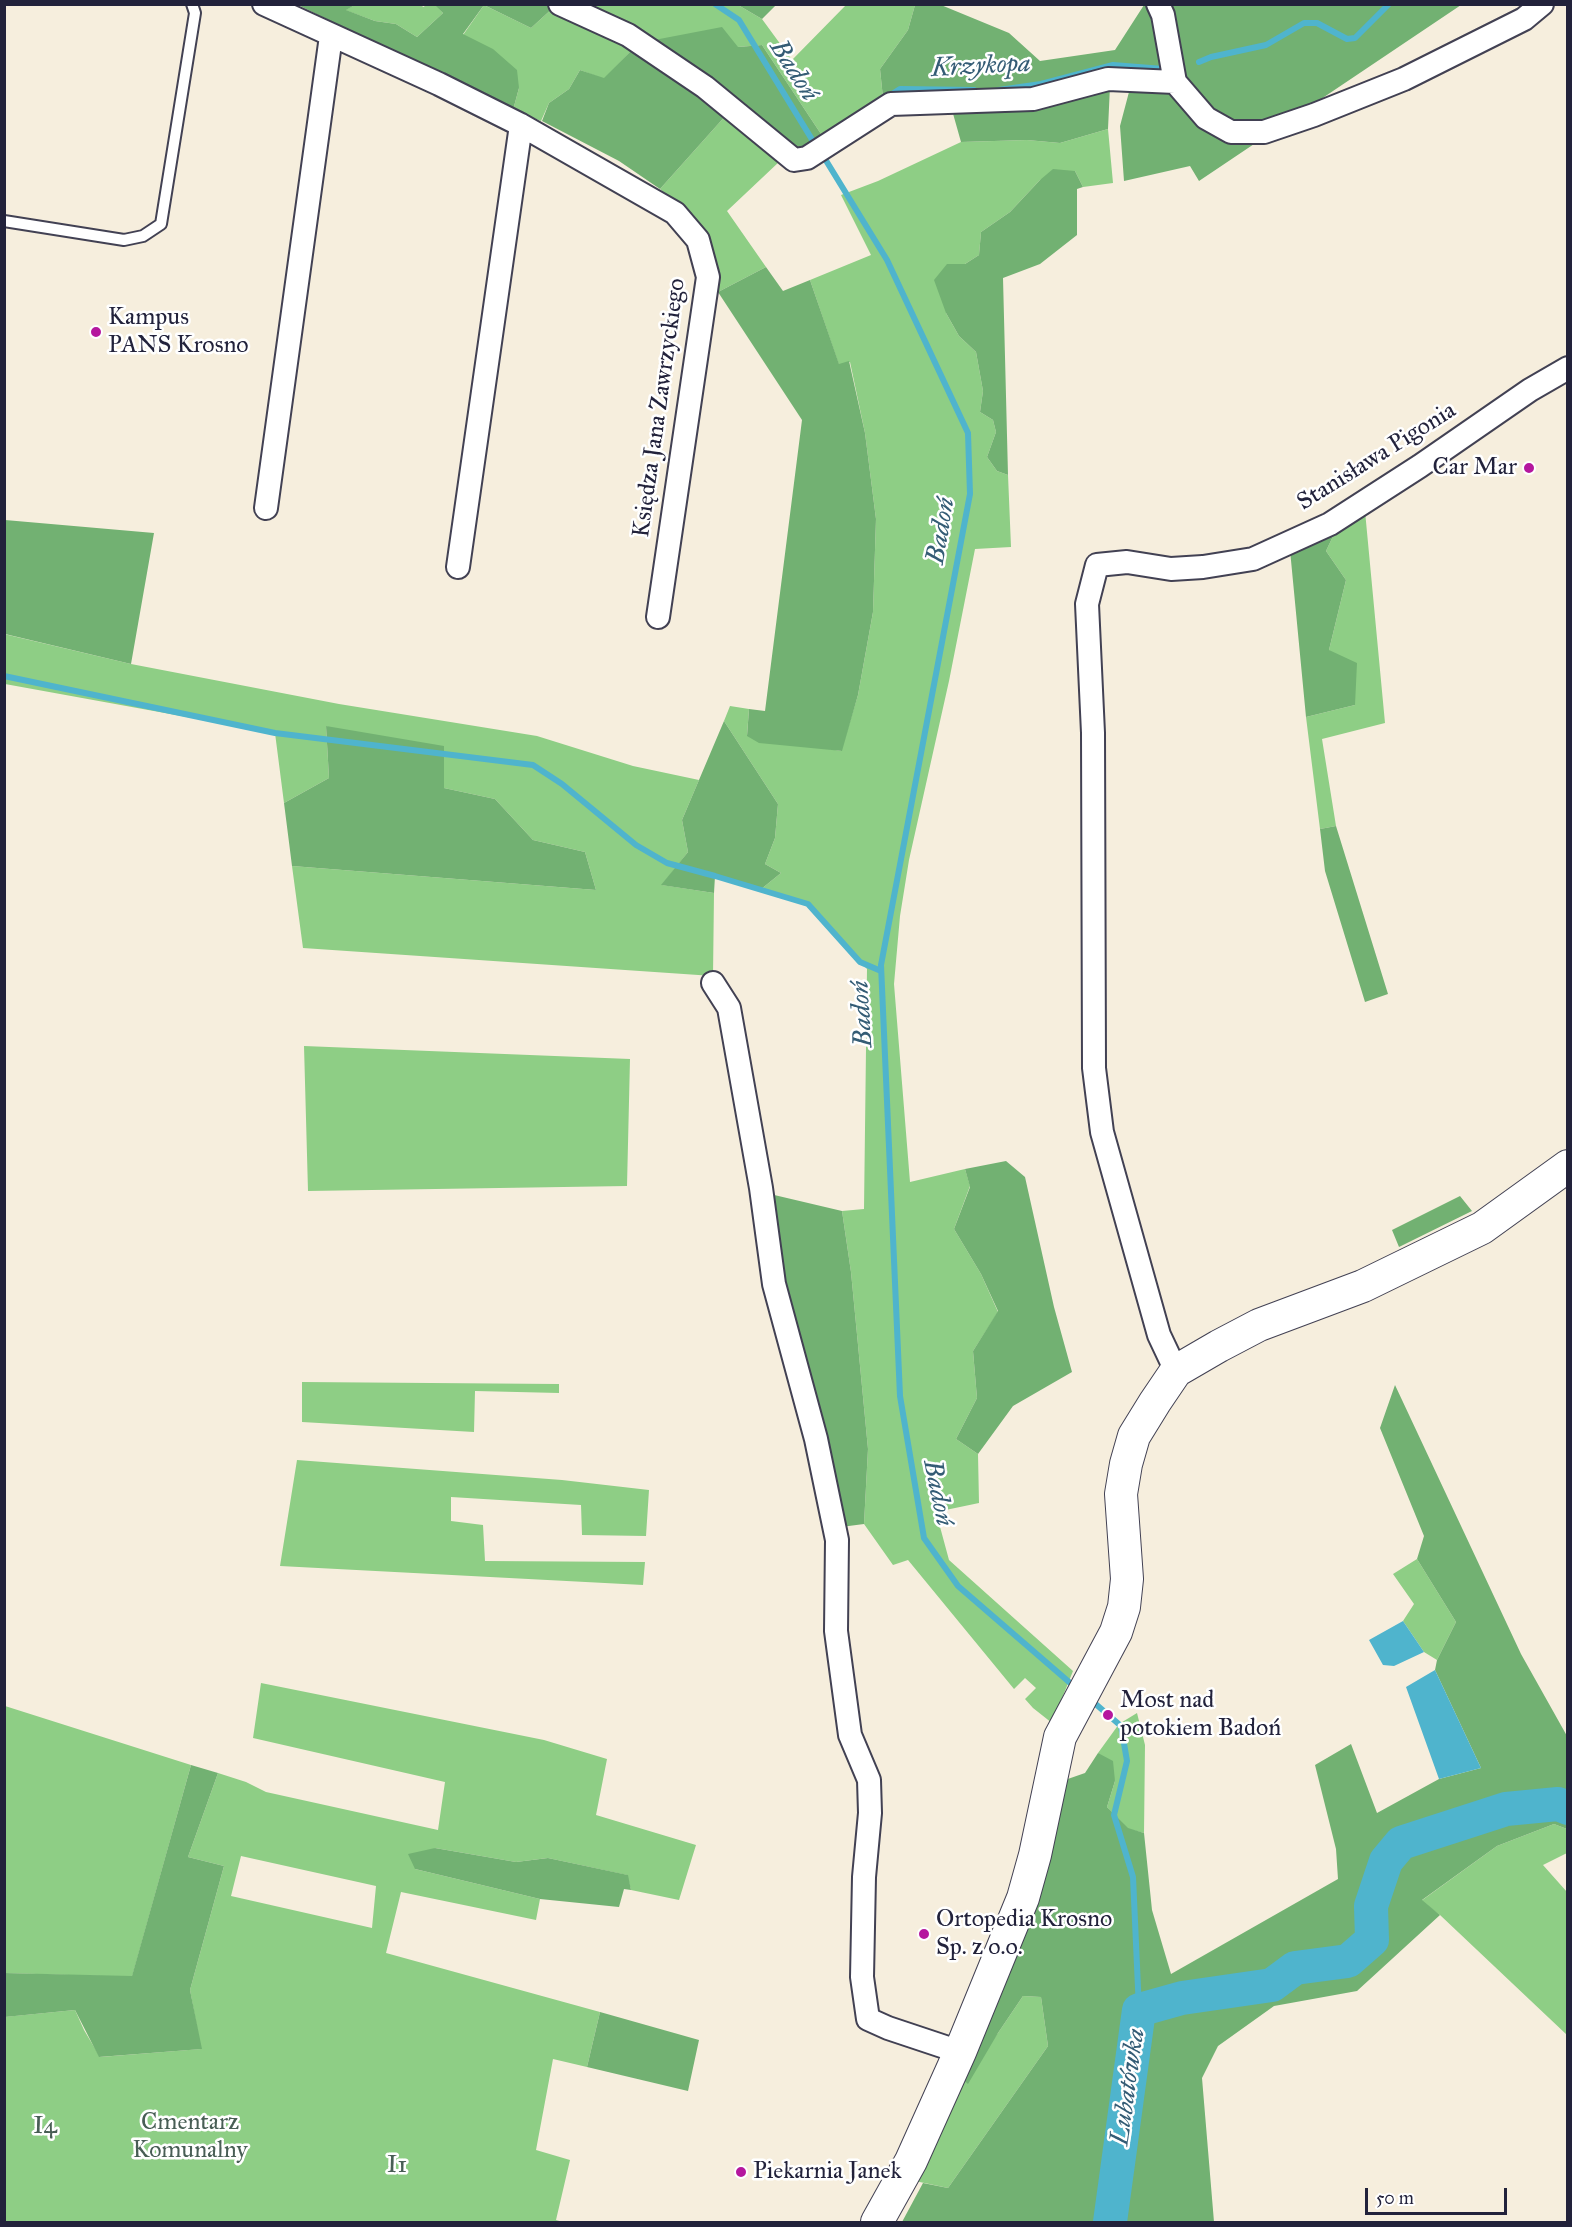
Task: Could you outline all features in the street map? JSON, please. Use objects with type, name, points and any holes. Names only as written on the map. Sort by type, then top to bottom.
[{"type":"street","name":"Księdza Jana Zawrzyckiego","points":[[264,4],[439,84],[521,125],[675,213],[698,240],[708,278],[658,616]]},
{"type":"street","points":[[560,4],[628,35],[705,87],[794,160],[807,158],[891,104],[1033,99],[1108,79],[1175,82]]},
{"type":"street","points":[[1158,4],[1163,15],[1175,82],[1206,118],[1231,132],[1264,132],[1314,115],[1404,79],[1524,19],[1542,4]]},
{"type":"street","points":[[266,508],[331,36]]},
{"type":"street","points":[[458,567],[521,125]]},
{"type":"street","name":"Stanisława Pigonia","points":[[1176,1371],[1159,1335],[1102,1131],[1094,1068],[1093,733],[1087,603],[1097,565],[1127,562],[1171,569],[1203,567],[1253,559],[1330,524],[1420,466],[1530,390],[1568,368]]},
{"type":"street","points":[[713,983],[729,1008],[761,1188],[774,1284],[816,1439],[837,1540],[836,1631],[850,1735],[868,1780],[870,1813],[864,1877],[862,1977],[868,2019],[960,2052]]},
{"type":"street","points":[[878,2223],[911,2161],[960,2052],[1023,1898],[1035,1855],[1060,1737],[1116,1632],[1124,1607],[1127,1579],[1121,1494],[1134,1436],[1176,1371],[1259,1324],[1362,1286],[1482,1228],[1568,1166]]},
{"type":"lane","points":[[4,221],[124,240],[142,236],[160,224],[195,13],[192,4]]},
{"type":"green space","points":[[417,4],[424,7],[435,4],[443,13],[417,37],[396,24],[375,21],[345,10],[355,5]]},
{"type":"green space","points":[[548,4],[554,7],[531,28],[484,5],[463,34],[493,49],[517,70],[519,88],[513,110],[298,5],[355,5],[346,10],[375,21],[396,24],[417,37],[443,13],[435,5]]},
{"type":"green space","points":[[484,5],[531,28],[554,7],[635,47],[604,79],[580,70],[569,89],[549,103],[541,121],[513,110],[519,88],[463,35]]},
{"type":"green space","points":[[577,5],[738,5],[762,19],[792,60],[846,5],[915,5],[908,30],[880,69],[883,98],[821,134],[762,45],[738,47],[649,41]]},
{"type":"green space","points":[[738,5],[776,5],[762,19]]},
{"type":"green space","points":[[915,5],[941,5],[1009,33],[1040,61],[1115,50],[1144,5],[1461,5],[1199,181],[1190,166],[1124,181],[1120,126],[1129,92],[1143,93],[1127,69],[1037,89],[883,98],[880,69],[908,30]]},
{"type":"green space","points":[[722,27],[738,47],[762,45],[821,134],[798,151],[649,41]]},
{"type":"green space","points":[[635,47],[728,113],[660,189],[619,161],[542,121],[549,103],[569,89],[580,70],[604,78]]},
{"type":"green space","points":[[1110,86],[1108,129],[1060,143],[1027,140],[961,142],[952,110]]},
{"type":"green space","points":[[728,113],[780,161],[727,211],[766,267],[718,292],[685,211],[660,189]]},
{"type":"green space","points":[[1108,129],[1113,183],[1083,187],[1075,171],[1040,180],[1010,212],[981,232],[979,255],[965,264],[947,265],[946,313],[959,336],[976,352],[983,391],[980,412],[993,420],[996,432],[987,457],[997,471],[1008,475],[1011,547],[975,549],[949,681],[909,860],[900,916],[894,984],[910,1182],[965,1169],[970,1186],[954,1229],[981,1274],[998,1312],[973,1351],[977,1398],[956,1439],[978,1454],[979,1503],[936,1512],[949,1560],[1073,1671],[1052,1723],[1025,1699],[1036,1688],[1025,1678],[1014,1689],[908,1560],[893,1565],[864,1524],[868,1449],[851,1272],[842,1211],[864,1209],[867,969],[808,904],[760,890],[781,873],[765,864],[775,838],[778,804],[724,721],[730,706],[749,709],[747,735],[841,751],[858,695],[873,612],[876,519],[865,433],[850,362],[839,365],[810,280],[871,255],[841,195],[878,181],[961,142],[1027,140],[1060,143]]},
{"type":"green space","points":[[1053,169],[1075,171],[1083,187],[1077,189],[1077,235],[1040,264],[1003,278],[1008,475],[997,471],[987,457],[996,432],[993,420],[980,412],[983,391],[976,352],[959,336],[946,313],[934,280],[947,264],[965,264],[979,255],[981,232],[1010,212]]},
{"type":"green space","points":[[766,267],[783,291],[810,280],[839,364],[849,361],[865,433],[876,519],[873,612],[858,695],[842,751],[759,743],[747,736],[749,709],[765,711],[802,420],[718,292]]},
{"type":"green space","points":[[1365,511],[1385,723],[1322,739],[1336,826],[1320,829],[1306,717],[1355,705],[1329,650],[1346,580],[1326,551],[1337,528]]},
{"type":"green space","points":[[5,520],[154,533],[131,664],[5,634]]},
{"type":"green space","points":[[1337,528],[1326,551],[1346,580],[1329,650],[1357,663],[1355,705],[1306,717],[1290,550]]},
{"type":"green space","points":[[4,634],[131,664],[339,704],[537,736],[633,766],[699,780],[682,820],[688,852],[662,885],[714,893],[713,976],[303,948],[292,866],[596,890],[585,852],[533,840],[495,799],[444,788],[326,726],[329,778],[284,803],[275,733],[5,684]]},
{"type":"green space","points":[[724,721],[778,804],[775,838],[765,864],[781,873],[760,890],[715,876],[714,893],[661,885],[688,852],[682,820]]},
{"type":"green space","points":[[326,726],[444,746],[444,788],[495,799],[533,840],[585,852],[596,890],[292,866],[284,803],[329,778]]},
{"type":"green space","points":[[1336,826],[1388,994],[1365,1002],[1325,871],[1320,829]]},
{"type":"green space","points":[[304,1046],[630,1059],[627,1186],[308,1191]]},
{"type":"green space","points":[[1006,1161],[1025,1177],[1054,1307],[1072,1372],[1013,1406],[978,1454],[956,1439],[977,1398],[973,1351],[998,1311],[981,1274],[954,1229],[970,1187],[965,1169]]},
{"type":"green space","points":[[770,1194],[842,1211],[851,1272],[868,1449],[864,1524],[841,1527],[783,1285]]},
{"type":"green space","points":[[1460,1196],[1472,1211],[1399,1247],[1392,1230]]},
{"type":"green space","points":[[302,1382],[559,1384],[559,1393],[475,1391],[474,1432],[302,1422]]},
{"type":"green space","points":[[1395,1385],[1521,1654],[1567,1736],[1567,1829],[1554,1824],[1497,1846],[1422,1900],[1440,1915],[1357,1991],[1274,2006],[1218,2046],[1202,2078],[1214,2222],[902,2222],[923,2183],[948,2188],[1048,2046],[1041,1997],[1023,1996],[968,2084],[961,2078],[1062,1781],[1085,1773],[1098,1753],[1113,1761],[1115,1781],[1107,1807],[1128,1828],[1144,1833],[1152,1910],[1171,1974],[1338,1879],[1336,1849],[1315,1765],[1351,1744],[1377,1813],[1439,1779],[1481,1768],[1435,1670],[1437,1660],[1456,1622],[1417,1559],[1424,1536],[1380,1428]]},
{"type":"green space","points":[[297,1460],[562,1480],[649,1490],[646,1536],[582,1535],[581,1505],[451,1497],[451,1521],[483,1525],[485,1561],[645,1562],[643,1585],[280,1566]]},
{"type":"green space","points":[[1417,1559],[1456,1622],[1437,1660],[1424,1652],[1403,1621],[1414,1604],[1393,1574]]},
{"type":"green space","points":[[261,1683],[544,1740],[607,1759],[596,1815],[696,1845],[679,1900],[631,1890],[627,1875],[548,1858],[516,1862],[435,1848],[415,1869],[540,1899],[536,1920],[401,1892],[386,1953],[600,2012],[587,2067],[553,2059],[536,2150],[570,2160],[556,2220],[563,2222],[5,2222],[4,2017],[75,2010],[100,2057],[201,2049],[190,1990],[224,1866],[188,1857],[218,1773],[246,1782],[266,1792],[438,1830],[445,1782],[253,1738]],"holes":[[[241,1856],[376,1886],[372,1928],[231,1896]]]},
{"type":"green space","points":[[5,1706],[191,1765],[132,1977],[5,1973]]},
{"type":"green space","points":[[1137,1713],[1145,1745],[1144,1833],[1128,1829],[1107,1807],[1115,1781],[1098,1753],[1119,1724]]},
{"type":"green space","points":[[191,1765],[218,1773],[188,1857],[224,1866],[190,1990],[202,2049],[99,2057],[75,2010],[5,2017],[5,1973],[132,1976]]},
{"type":"green space","points":[[1554,1824],[1567,1829],[1567,1853],[1543,1865],[1567,1892],[1567,2035],[1440,1915],[1421,1901],[1497,1846]]},
{"type":"green space","points":[[435,1848],[516,1862],[548,1858],[628,1875],[631,1890],[624,1889],[619,1907],[540,1899],[415,1869],[408,1854]]},
{"type":"green space","points":[[1023,1996],[1041,1997],[1048,2046],[948,2188],[915,2181],[961,2078],[998,2033]]},
{"type":"green space","points":[[600,2012],[699,2040],[688,2091],[587,2067]]},
{"type":"water","points":[[1403,1621],[1424,1652],[1394,1666],[1383,1665],[1369,1640]]},
{"type":"water","points":[[1435,1670],[1481,1768],[1439,1779],[1406,1687]]},
{"type":"waterway","name":"Badoń","points":[[715,4],[739,20],[816,146]]},
{"type":"waterway","name":"Krzykopa","points":[[1199,62],[1211,57],[1266,45],[1304,23],[1317,23],[1347,39],[1355,38],[1389,4]]},
{"type":"waterway","name":"Krzykopa","points":[[999,90],[1041,84],[1113,65],[1163,69]]},
{"type":"waterway","name":"Krzykopa","points":[[889,96],[900,89],[974,90]]},
{"type":"waterway","name":"Badoń","points":[[822,154],[887,260],[968,433],[970,494],[881,965],[900,1396],[924,1538],[958,1586],[1076,1688]]},
{"type":"waterway","points":[[4,676],[275,733],[533,765],[562,784],[636,845],[667,863],[808,904],[860,962],[881,971]]},
{"type":"waterway","name":"Badoń","points":[[1091,1700],[1121,1726],[1127,1761],[1114,1815],[1133,1877],[1139,2010]]},
{"type":"waterway","name":"Lubatówka","points":[[1110,2222],[1139,2010],[1182,1998],[1272,1985],[1295,1968],[1348,1961],[1372,1940],[1371,1906],[1386,1861],[1401,1843],[1506,1809],[1558,1804],[1568,1808]]},
{"type":"place","name":"Kampus PANS Krosno","points":[[96,332]]},
{"type":"place","name":"Car Mar","points":[[1529,468]]},
{"type":"place","name":"Most nad potokiem Badoń","points":[[1108,1715]]},
{"type":"place","name":"Ortopedia Krosno Sp. z o.o.","points":[[924,1934]]},
{"type":"place","name":"Piekarnia Janek","points":[[741,2172]]},
{"type":"park label","name":"I4","points":[[45,2127]]},
{"type":"park label","name":"Cmentarz Komunalny","points":[[190,2137]]},
{"type":"park label","name":"I1","points":[[397,2166]]}]
